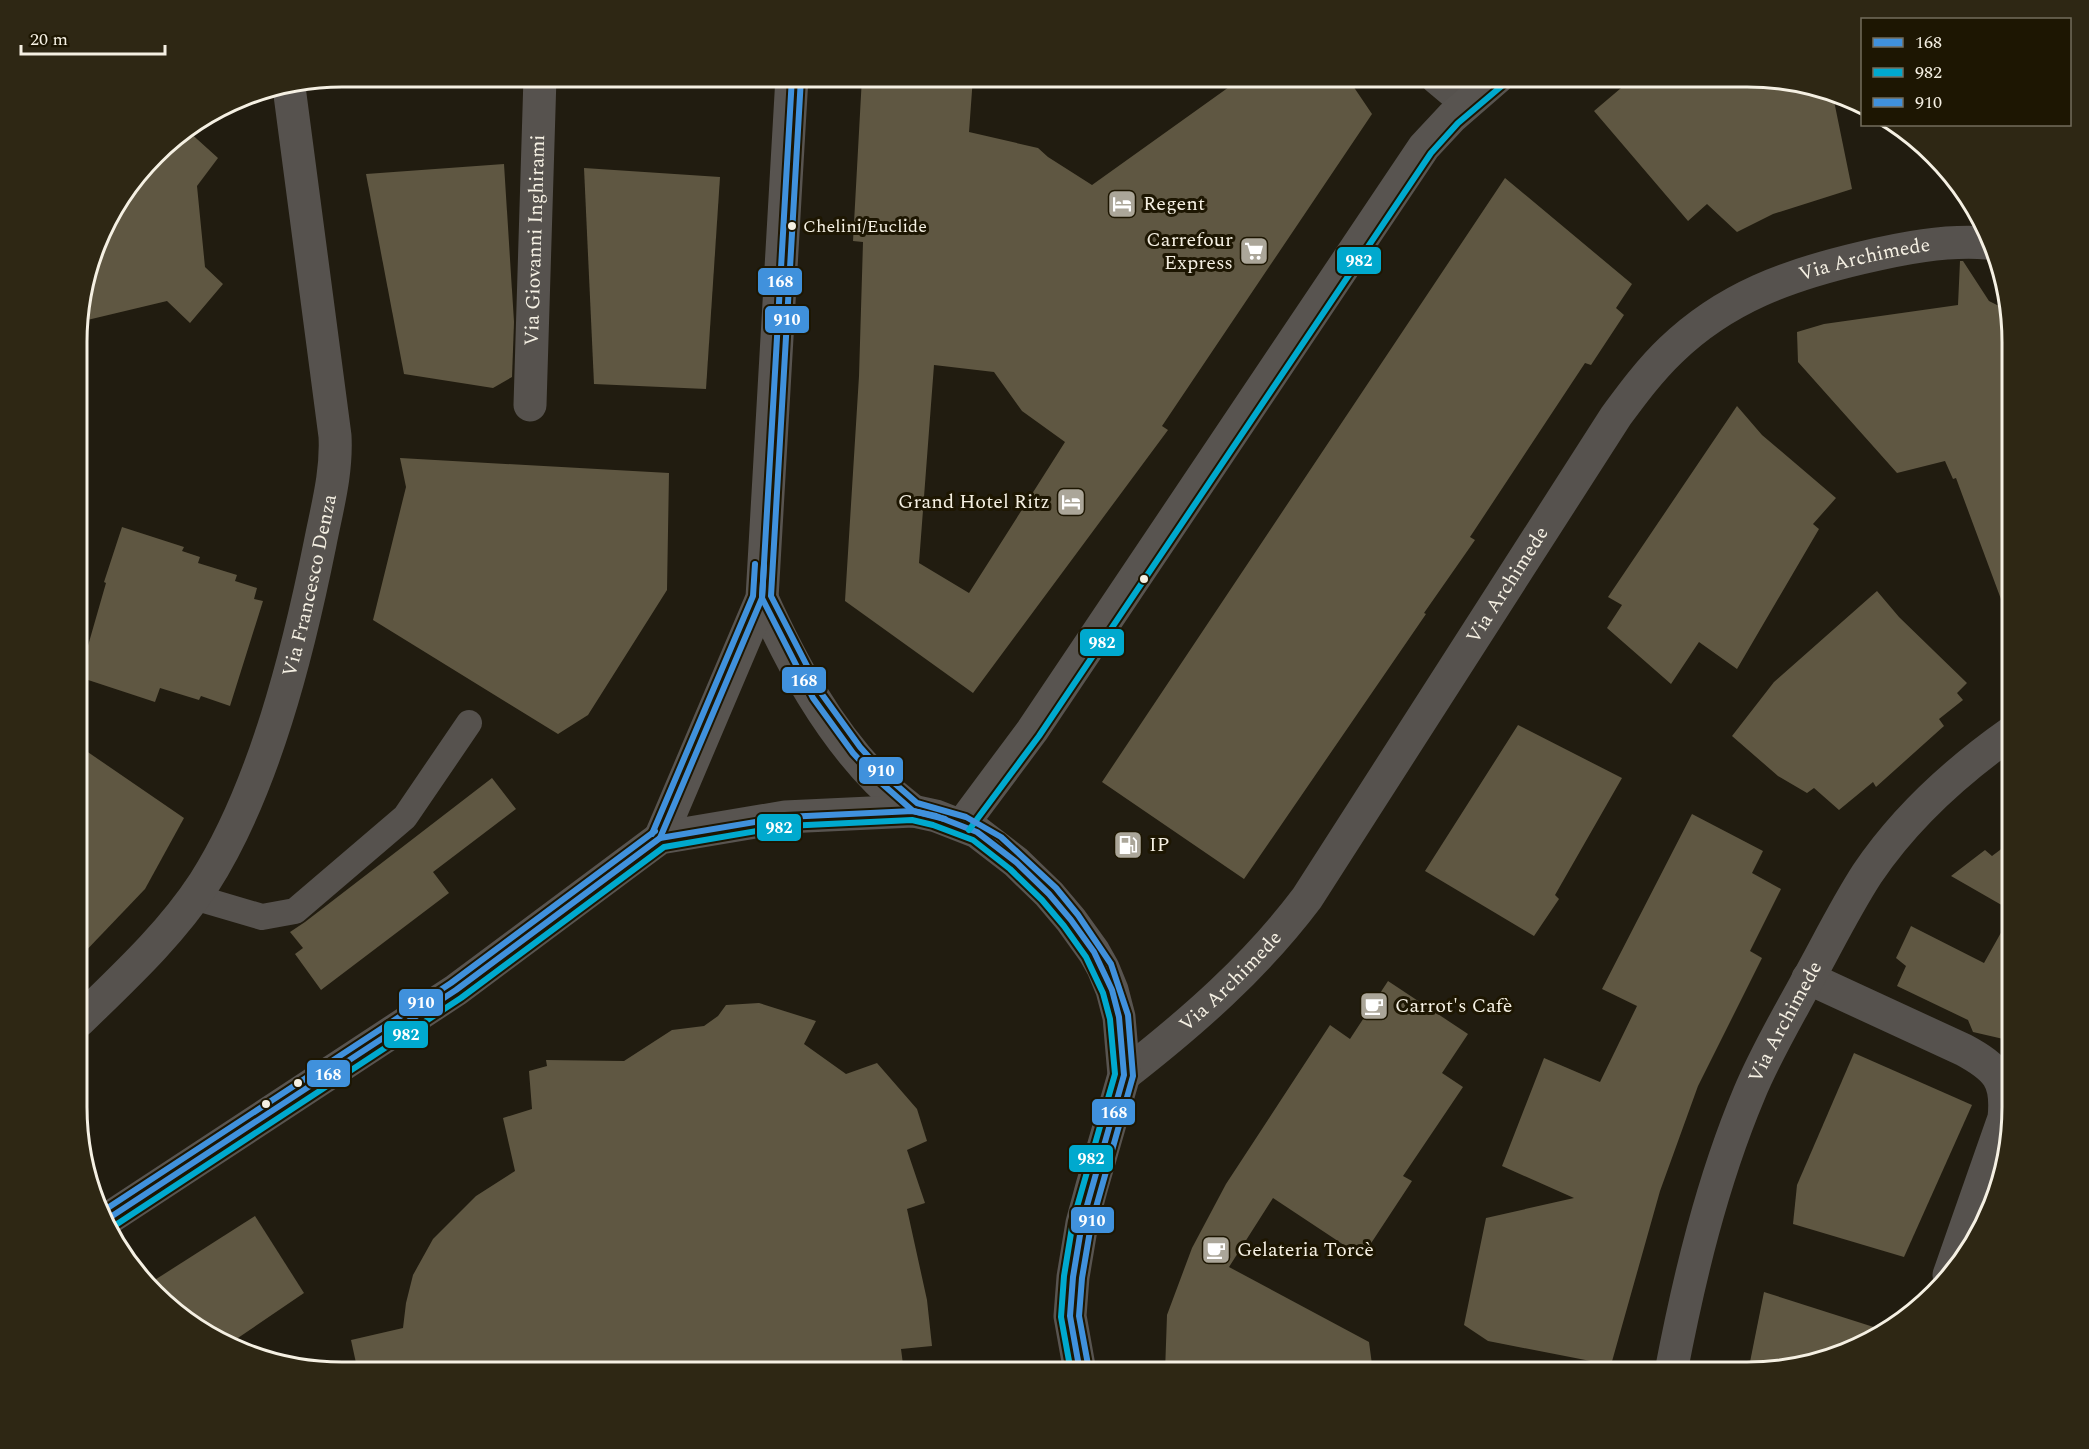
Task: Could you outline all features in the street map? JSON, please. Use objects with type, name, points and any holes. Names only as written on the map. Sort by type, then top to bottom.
[{"type":"street","name":"Via Giovanni Inghirami","points":[[530,405],[540,87]]},
{"type":"street","points":[[660,838],[762,598],[791,87]]},
{"type":"street","points":[[1448,87],[1467,103]]},
{"type":"street","points":[[962,825],[1032,731],[1424,147],[1438,130],[1486,87]]},
{"type":"street","name":"Via Francesco Denza","points":[[87,1013],[142,958],[194,897],[214,866],[245,804],[278,709],[314,571],[335,467],[335,436],[290,93]]},
{"type":"street","name":"Via Archimede","points":[[1124,1076],[1206,1008],[1252,964],[1287,925],[1307,898],[1616,416],[1672,349],[1712,316],[1744,296],[1811,270],[1903,248],[1931,244],[1983,243]]},
{"type":"street","points":[[762,598],[800,673],[828,720],[853,753],[879,781],[913,811]]},
{"type":"street","name":"Via Archimede","points":[[1673,1362],[1688,1291],[1731,1141],[1749,1092],[1808,978],[1868,873],[1887,849],[1944,787],[2002,739]]},
{"type":"street","points":[[111,1216],[456,990],[660,838],[785,817],[913,811],[962,825],[995,844],[1049,894],[1094,952],[1107,979],[1119,1017],[1124,1076],[1082,1223],[1073,1277],[1070,1316],[1078,1362]]},
{"type":"street","points":[[1808,978],[1964,1050],[1980,1059],[1994,1071],[2002,1083]]},
{"type":"street","points":[[1957,1251],[2001,1127]]},
{"type":"lane","points":[[194,897],[262,917],[295,911],[405,817],[469,723]]},
{"type":"building","points":[[861,87],[972,87],[969,132],[1038,148],[1092,185],[1229,87],[1354,87],[1372,114],[1162,426],[1168,430],[973,693],[845,601],[859,376],[863,242],[853,241]],"holes":[[[934,365],[994,372],[1022,411],[1065,442],[969,593],[919,563]]]},
{"type":"building","points":[[1622,87],[1747,87],[1780,89],[1813,96],[1834,103],[1852,189],[1773,214],[1737,232],[1707,204],[1688,221],[1594,111]]},
{"type":"building","points":[[193,135],[218,158],[197,186],[205,267],[223,284],[190,323],[167,301],[88,320],[96,276],[106,244],[121,214],[150,174],[174,150]]},
{"type":"building","points":[[504,164],[514,322],[512,377],[493,388],[404,374],[366,174]]},
{"type":"building","points":[[584,168],[720,177],[706,389],[594,384]]},
{"type":"building","points":[[1505,178],[1632,284],[1616,308],[1624,315],[1591,365],[1585,363],[1470,537],[1475,540],[1244,879],[1102,782]]},
{"type":"building","points":[[1960,261],[1963,261],[1989,301],[2000,306],[2000,309],[2002,602],[1956,478],[1953,479],[1945,461],[1897,473],[1798,362],[1797,332],[1824,324],[1958,305]]},
{"type":"building","points":[[1737,406],[1762,435],[1836,498],[1813,524],[1819,529],[1737,669],[1699,642],[1671,684],[1607,628],[1622,605],[1608,597]]},
{"type":"building","points":[[400,458],[669,473],[667,590],[588,715],[558,734],[373,620],[406,487]]},
{"type":"building","points":[[122,527],[184,547],[182,551],[200,557],[198,563],[237,575],[235,581],[257,588],[254,599],[263,601],[230,706],[201,696],[199,700],[160,688],[155,702],[87,680],[87,649],[106,583],[104,582]]},
{"type":"building","points":[[1877,591],[1899,617],[1967,683],[1957,693],[1963,700],[1939,719],[1944,726],[1876,787],[1873,782],[1839,810],[1814,788],[1807,793],[1778,776],[1732,736],[1774,682]]},
{"type":"building","points":[[1518,725],[1622,778],[1555,895],[1559,899],[1534,936],[1425,871]]},
{"type":"building","points":[[87,751],[184,818],[145,889],[87,950]]},
{"type":"building","points":[[492,778],[516,809],[433,872],[449,893],[321,990],[295,954],[303,948],[290,932]]},
{"type":"building","points":[[1692,814],[1763,851],[1752,873],[1781,889],[1750,951],[1762,958],[1698,1086],[1660,1191],[1612,1362],[1596,1362],[1488,1341],[1464,1325],[1486,1218],[1574,1198],[1502,1166],[1544,1058],[1600,1082],[1637,1006],[1602,989]]},
{"type":"building","points":[[2002,848],[2002,905],[1951,876],[1985,850],[1992,856]]},
{"type":"building","points":[[1911,926],[1984,963],[2002,931],[2002,1039],[1973,1032],[1968,1020],[1897,986],[1906,966],[1896,958]]},
{"type":"building","points":[[1388,981],[1468,1034],[1442,1073],[1463,1087],[1403,1176],[1412,1181],[1362,1257],[1273,1198],[1229,1267],[1369,1342],[1372,1362],[1165,1362],[1167,1315],[1192,1248],[1226,1184],[1330,1025],[1350,1039]]},
{"type":"building","points":[[759,1003],[816,1021],[804,1044],[846,1074],[877,1063],[917,1109],[927,1141],[907,1150],[925,1203],[907,1209],[927,1300],[932,1346],[901,1349],[903,1362],[356,1362],[351,1340],[403,1328],[413,1275],[433,1239],[476,1196],[515,1171],[503,1118],[532,1109],[529,1071],[547,1066],[546,1060],[624,1061],[672,1030],[704,1026],[718,1016],[726,1005]]},
{"type":"building","points":[[1854,1053],[1972,1105],[1904,1257],[1793,1224],[1797,1185]]},
{"type":"building","points":[[255,1216],[304,1293],[236,1339],[200,1319],[174,1299],[155,1280]]},
{"type":"building","points":[[1764,1292],[1875,1327],[1845,1343],[1813,1353],[1780,1360],[1750,1362]]},
{"type":"transit line","name":"168","points":[[791,87],[762,598],[813,698],[853,753],[879,781],[913,811],[945,819]]},
{"type":"transit line","name":"910","points":[[800,87],[771,596],[821,693],[860,747],[885,775],[917,803],[966,817],[1001,837],[1056,888],[1078,915],[1111,964],[1128,1015],[1133,1076],[1091,1225],[1082,1278],[1079,1316],[1088,1362]]},
{"type":"transit line","name":"982","points":[[969,830],[1039,736],[1431,153],[1458,123],[1500,87]]},
{"type":"transit line","name":"910","points":[[652,834],[753,596],[755,564]]},
{"type":"transit line","name":"168","points":[[660,838],[762,598],[764,565]]},
{"type":"transit line","name":"168","points":[[111,1216],[456,990],[660,838],[785,817],[913,811],[936,816],[977,832],[1016,862],[1049,894],[1071,920],[1094,952],[1112,990],[1119,1017],[1124,1075],[1082,1223],[1073,1277],[1070,1316],[1078,1362]]},
{"type":"transit line","name":"982","points":[[116,1225],[461,998],[664,847],[786,826],[912,820],[973,840],[1010,869],[1042,900],[1064,926],[1086,957],[1103,993],[1110,1019],[1115,1074],[1073,1221],[1064,1276],[1061,1317],[1069,1362]]},
{"type":"transit line","name":"910","points":[[107,1208],[451,983],[655,831]]},
{"type":"place","name":"Regent","points":[[1122,204]]},
{"type":"place","name":"Chelini/Euclide","points":[[792,226]]},
{"type":"place","name":"Carrefour Express","points":[[1254,251]]},
{"type":"place","name":"Grand Hotel Ritz","points":[[1071,502]]},
{"type":"place","name":"IP","points":[[1128,845]]},
{"type":"place","name":"Carrot's Cafè","points":[[1374,1006]]},
{"type":"place","name":"Gelateria Torcè","points":[[1216,1250]]}]
